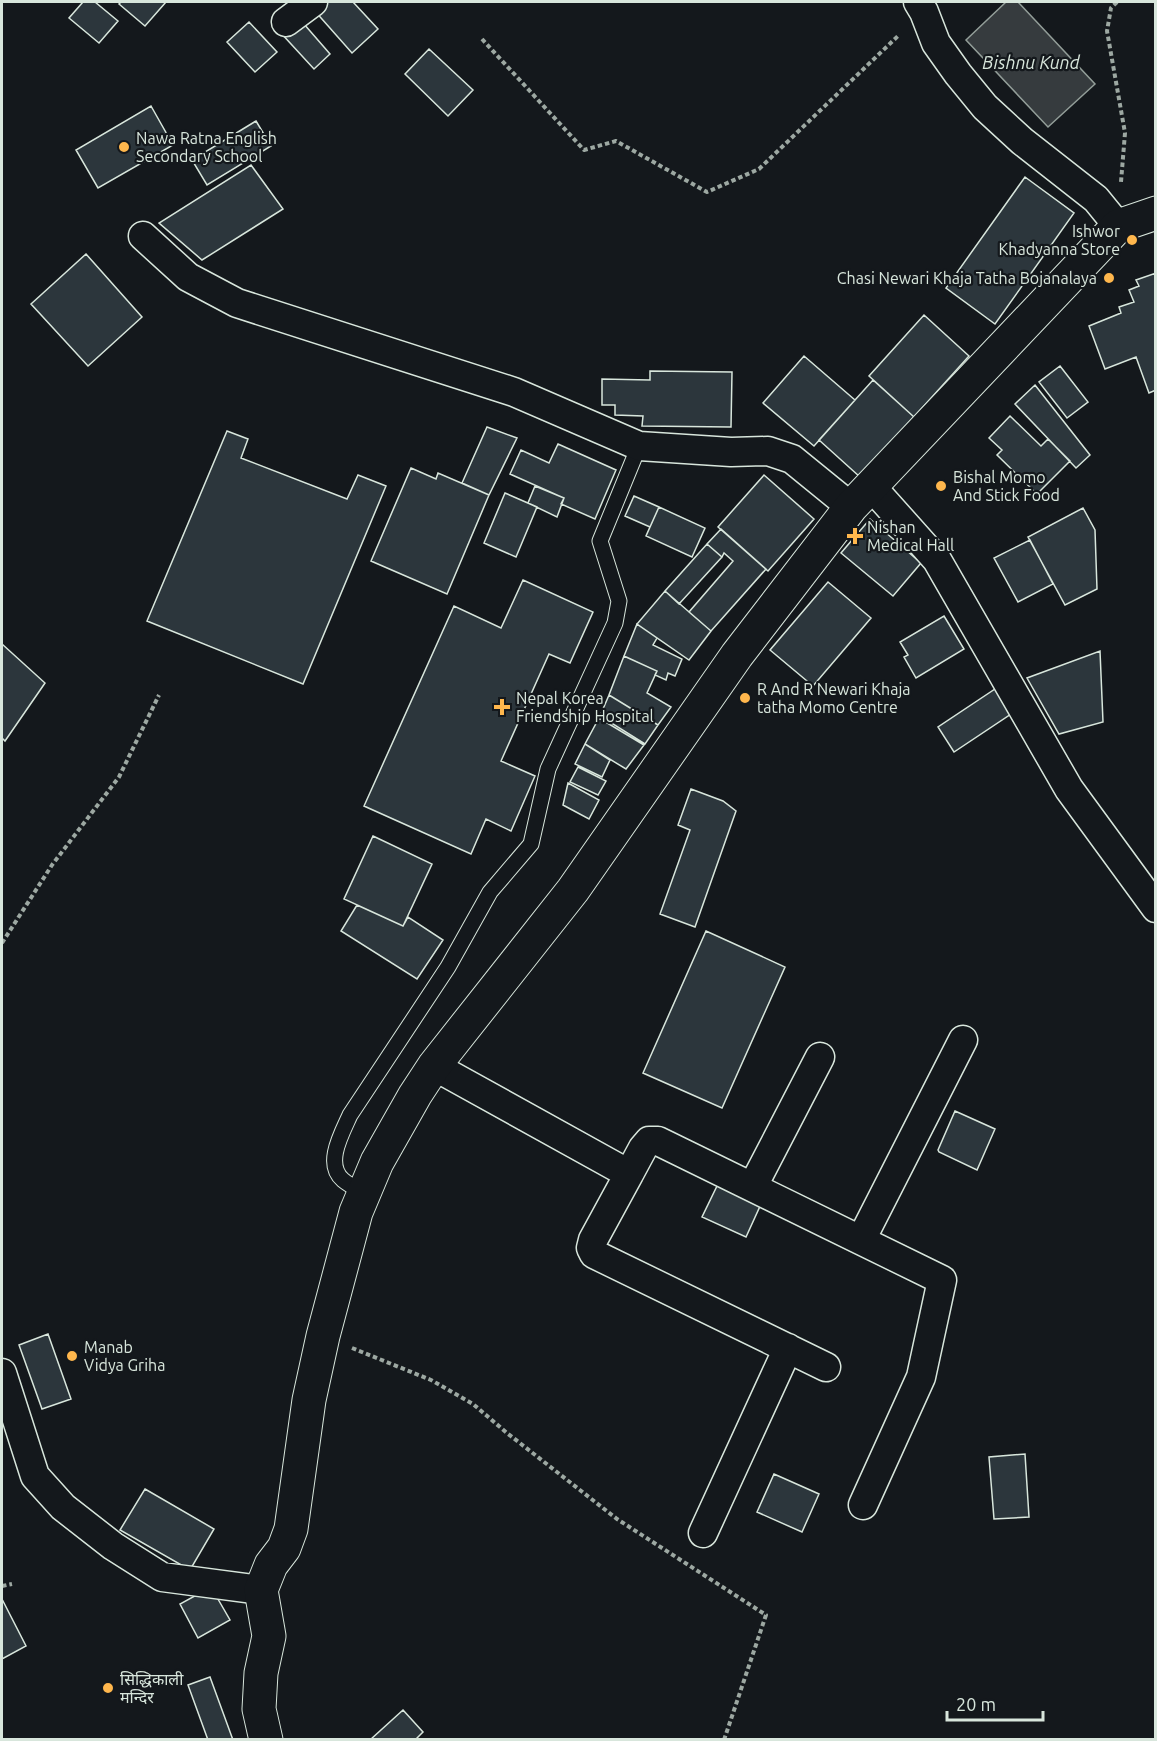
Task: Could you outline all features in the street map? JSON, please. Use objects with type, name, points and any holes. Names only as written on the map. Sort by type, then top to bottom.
[{"type":"main road","points":[[266,1740],[260,1709],[261,1673],[269,1636],[261,1590],[271,1565],[284,1548],[291,1529],[309,1400],[323,1336],[356,1212],[394,1130],[434,1066],[573,890],[737,655],[861,496],[1118,226],[1155,213]]},
{"type":"street","points":[[286,22],[314,2]]},
{"type":"street","points":[[923,5],[936,43],[985,107],[1022,141],[1096,199],[1118,226]]},
{"type":"street","points":[[143,236],[188,277],[237,303],[514,392],[639,446],[731,452],[768,451],[792,459],[861,496],[938,560],[1069,789],[1155,909]]},
{"type":"street","points":[[861,1240],[963,1040]]},
{"type":"street","points":[[753,1186],[820,1057]]},
{"type":"street","points":[[434,1066],[629,1174]]},
{"type":"street","points":[[826,1367],[594,1254],[591,1248],[593,1240],[649,1141],[658,1141],[753,1186],[942,1280],[921,1377],[863,1505]]},
{"type":"street","points":[[703,1533],[788,1348]]},
{"type":"street","points":[[2,1373],[35,1476],[63,1508],[113,1546],[162,1577],[261,1590]]},
{"type":"lane","points":[[364,1193],[342,1180],[336,1171],[334,1158],[339,1142],[350,1115],[448,967],[490,892],[531,844],[548,769],[615,623],[619,601],[600,541],[639,446]]},
{"type":"path","points":[[1117,2],[1111,8],[1107,31],[1125,133],[1118,226]]},
{"type":"path","points":[[482,39],[584,150],[616,141],[707,192],[759,169],[923,5]]},
{"type":"path","points":[[2,942],[52,866],[119,777],[159,695]]},
{"type":"path","points":[[323,1336],[431,1380],[473,1404],[617,1519],[766,1615],[724,1740]]},
{"type":"path","points":[[2,1586],[12,1584]]},
{"type":"water","name":"Bishnu Kund","points":[[1006,2],[1018,2],[1095,84],[1048,127],[966,40]]},
{"type":"building","points":[[83,2],[95,2],[118,21],[99,43],[69,18]]},
{"type":"building","points":[[121,2],[166,2],[145,26],[119,4]]},
{"type":"building","points":[[323,2],[353,2],[378,29],[352,53],[314,10]]},
{"type":"building","points":[[297,16],[330,54],[314,69],[280,32]]},
{"type":"building","points":[[249,22],[277,52],[255,72],[227,42]]},
{"type":"building","points":[[429,49],[473,90],[448,116],[405,74]]},
{"type":"building","name":"Nawa Ratna English Secondary School","points":[[151,106],[173,145],[98,188],[76,150]]},
{"type":"building","points":[[256,121],[271,146],[207,185],[192,160]]},
{"type":"building","points":[[251,165],[283,209],[202,260],[159,223]]},
{"type":"building","points":[[1025,177],[1074,213],[995,324],[946,288]]},
{"type":"building","points":[[86,254],[142,317],[88,366],[31,304]]},
{"type":"building","points":[[1156,273],[1156,390],[1149,393],[1136,357],[1105,369],[1089,326],[1121,313],[1119,307],[1134,302],[1129,290],[1139,286],[1136,280]]},
{"type":"building","points":[[924,315],[969,356],[914,417],[869,376]]},
{"type":"building","points":[[804,356],[855,400],[814,446],[763,403]]},
{"type":"building","points":[[1060,366],[1088,402],[1067,418],[1039,382]]},
{"type":"building","points":[[650,371],[732,372],[731,427],[642,426],[643,416],[615,415],[615,405],[602,405],[602,379],[650,380]]},
{"type":"building","points":[[873,380],[914,417],[860,477],[819,440]]},
{"type":"building","points":[[1035,385],[1090,455],[1076,468],[1015,404]]},
{"type":"building","points":[[1010,416],[1041,446],[1048,439],[1070,461],[1037,494],[997,455],[1002,450],[989,438]]},
{"type":"building","points":[[487,427],[517,438],[489,495],[462,483]]},
{"type":"building","points":[[227,431],[248,439],[241,458],[347,499],[358,475],[386,486],[303,684],[147,621]]},
{"type":"building","points":[[558,444],[616,470],[595,519],[561,504],[564,498],[510,474],[521,450],[549,463]]},
{"type":"building","points":[[411,468],[436,479],[438,473],[489,495],[447,594],[371,561]]},
{"type":"building","points":[[764,475],[814,519],[768,571],[718,527]]},
{"type":"building","points":[[535,486],[564,498],[557,517],[528,503]]},
{"type":"building","points":[[505,493],[537,507],[516,557],[484,543]]},
{"type":"building","points":[[634,496],[659,507],[650,527],[625,516]]},
{"type":"building","points":[[659,507],[705,528],[692,557],[646,536]]},
{"type":"building","points":[[1083,508],[1095,530],[1097,589],[1065,605],[1028,537]]},
{"type":"building","points":[[870,519],[921,563],[893,596],[841,553]]},
{"type":"building","points":[[721,529],[766,569],[711,631],[689,612],[733,561],[724,553],[722,557],[707,544]]},
{"type":"building","points":[[1030,540],[1053,584],[1018,602],[994,558]]},
{"type":"building","points":[[707,544],[722,557],[679,604],[665,591]]},
{"type":"building","points":[[523,580],[593,612],[570,663],[549,654],[501,761],[535,776],[511,831],[486,819],[471,854],[364,806],[454,606],[501,628]]},
{"type":"building","points":[[828,582],[871,618],[813,686],[770,650]]},
{"type":"building","points":[[665,591],[711,631],[689,660],[637,624]]},
{"type":"building","points":[[944,616],[964,649],[916,678],[904,657],[908,655],[900,642]]},
{"type":"building","points":[[637,624],[657,638],[653,645],[682,659],[675,676],[668,673],[666,680],[655,675],[657,671],[624,656]]},
{"type":"building","points":[[2,644],[45,683],[5,741],[2,738]]},
{"type":"building","points":[[1100,651],[1103,722],[1059,734],[1027,678]]},
{"type":"building","points":[[624,656],[657,671],[647,693],[671,707],[658,725],[609,695]]},
{"type":"building","points":[[998,687],[1014,712],[954,752],[938,727]]},
{"type":"building","points":[[609,695],[658,725],[645,744],[600,716]]},
{"type":"building","points":[[599,718],[644,745],[626,769],[585,744]]},
{"type":"building","points":[[585,744],[610,760],[602,777],[575,764]]},
{"type":"building","points":[[578,767],[606,781],[598,795],[570,782]]},
{"type":"building","points":[[568,783],[599,800],[589,819],[563,805]]},
{"type":"building","points":[[691,789],[723,801],[736,811],[695,927],[660,914],[690,830],[678,825]]},
{"type":"building","points":[[373,836],[432,864],[403,926],[344,899]]},
{"type":"building","points":[[357,905],[403,926],[408,917],[443,940],[417,979],[341,931]]},
{"type":"building","points":[[706,931],[785,967],[722,1108],[643,1073]]},
{"type":"building","points":[[955,1111],[995,1129],[977,1170],[938,1150]]},
{"type":"building","points":[[718,1184],[761,1204],[746,1237],[702,1217]]},
{"type":"building","points":[[48,1334],[71,1399],[42,1409],[19,1345]]},
{"type":"building","points":[[1025,1454],[1029,1517],[994,1519],[989,1457]]},
{"type":"building","points":[[774,1474],[819,1494],[802,1532],[757,1512]]},
{"type":"building","points":[[145,1489],[214,1529],[190,1570],[120,1530]]},
{"type":"building","points":[[211,1587],[230,1620],[198,1638],[180,1604]]},
{"type":"building","points":[[2,1602],[26,1646],[2,1659]]},
{"type":"building","points":[[210,1677],[233,1740],[208,1740],[188,1685]]},
{"type":"building","points":[[403,1710],[423,1732],[415,1740],[370,1740]]},
{"type":"place","name":"Nawa Ratna English Secondary School","points":[[124,147]]},
{"type":"place","name":"Ishwor Khadyanna Store","points":[[1132,240]]},
{"type":"place","name":"Chasi Newari Khaja Tatha Bojanalaya","points":[[1109,278]]},
{"type":"place","name":"Bishal Momo And Stick Food","points":[[941,486]]},
{"type":"place","name":"Nishan Medical Hall","points":[[855,536]]},
{"type":"place","name":"R And R Newari Khaja tatha Momo Centre","points":[[745,698]]},
{"type":"place","name":"Nepal Korea Friendship Hospital","points":[[502,707]]},
{"type":"place","name":"Manab Vidya Griha","points":[[72,1356]]},
{"type":"place","name":"सिद्धिकाली मन्दिर","points":[[108,1688]]}]
